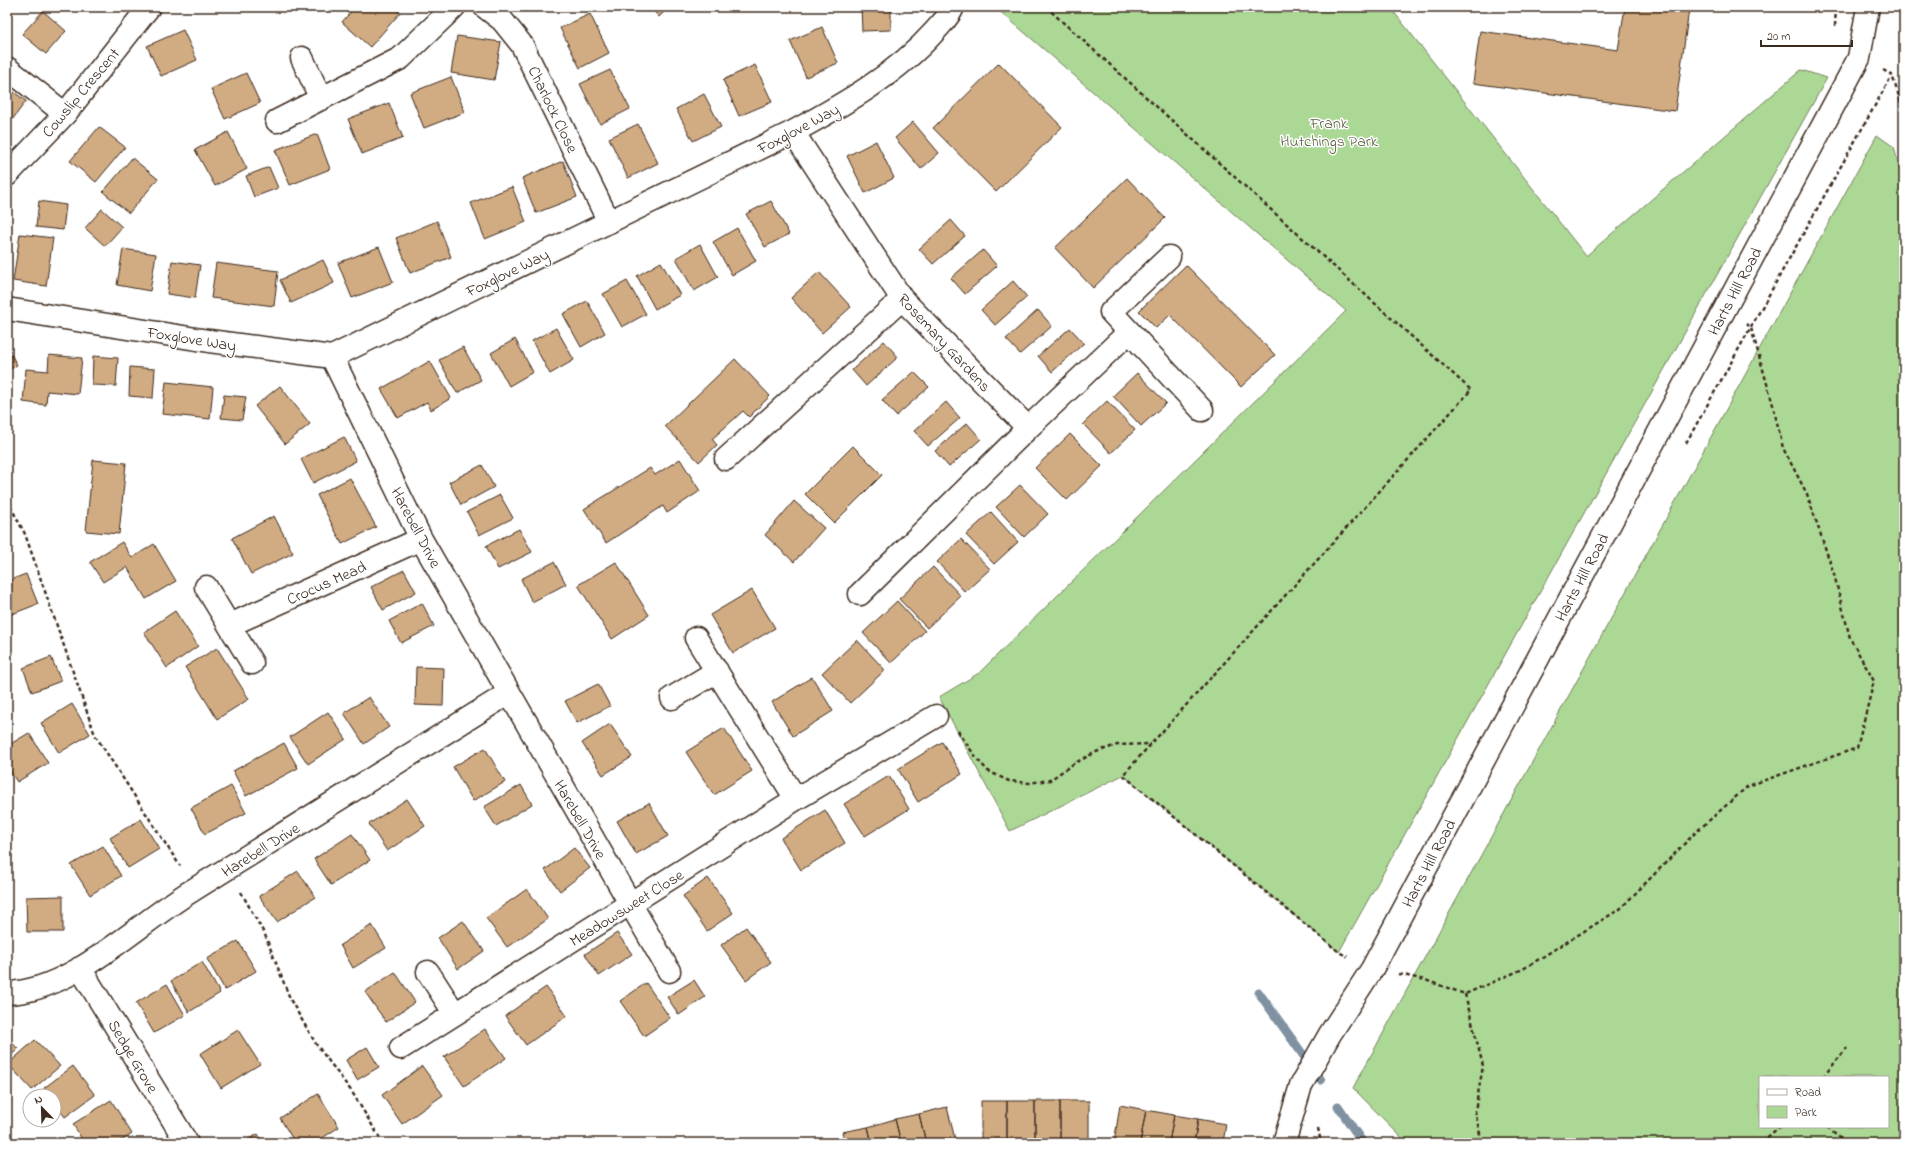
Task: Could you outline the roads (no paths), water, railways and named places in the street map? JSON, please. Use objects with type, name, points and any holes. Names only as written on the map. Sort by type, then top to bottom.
[{"type":"street","name":"Cowslip Crescent","points":[[7,175],[65,114],[149,7]]},
{"type":"street","points":[[277,121],[401,58],[454,7]]},
{"type":"street","name":"Charlock Close","points":[[485,7],[502,20],[522,45],[609,222]]},
{"type":"street","name":"Foxglove Way","points":[[7,309],[332,357],[793,132],[843,104],[890,72],[922,46],[950,15],[953,7]]},
{"type":"street","name":"Harts Hill Road","points":[[1284,1143],[1301,1086],[1330,1034],[1372,968],[1859,58],[1868,7]]},
{"type":"street","points":[[302,58],[321,99]]},
{"type":"street","points":[[7,68],[65,114]]},
{"type":"street","name":"Rosemary Gardens","points":[[793,132],[902,299],[1028,428]]},
{"type":"street","points":[[1169,257],[1111,312],[1202,410]]},
{"type":"street","points":[[726,459],[902,299]]},
{"type":"street","points":[[860,594],[1028,428],[1129,332]]},
{"type":"street","name":"Harebell Drive","points":[[332,357],[421,539],[669,971]]},
{"type":"street","name":"Crocus Mead","points":[[230,626],[421,539]]},
{"type":"street","points":[[206,587],[252,663]]},
{"type":"street","points":[[696,638],[796,799]]},
{"type":"street","points":[[672,698],[717,671]]},
{"type":"street","name":"Harebell Drive","points":[[7,993],[32,988],[52,981],[80,968],[192,890],[509,693]]},
{"type":"street","name":"Meadowsweet Close","points":[[401,1048],[796,799],[936,716]]},
{"type":"street","name":"Sedge Grove","points":[[80,968],[187,1143]]},
{"type":"street","points":[[428,972],[455,1014]]},
{"type":"waterway","points":[[1259,993],[1321,1080]]},
{"type":"waterway","points":[[1338,1106],[1363,1143]]},
{"type":"park label","name":"Frank Hutchings Park","points":[[1329,131]]}]
